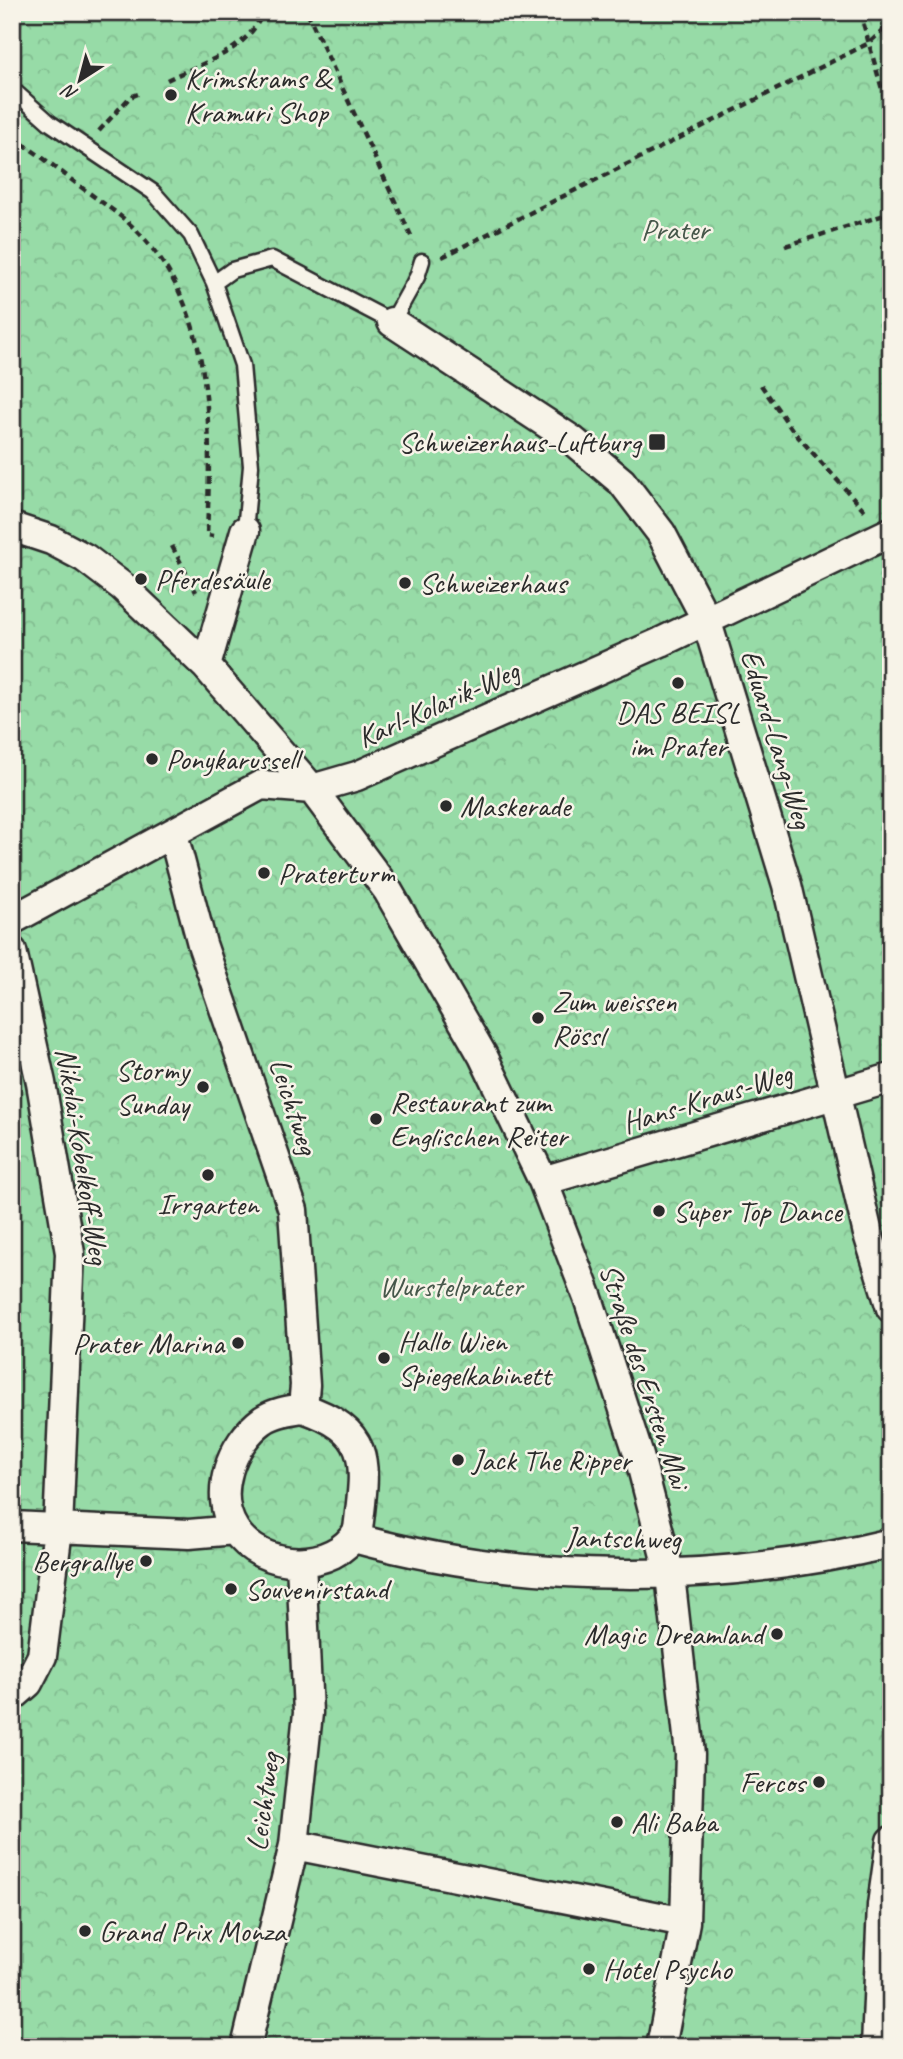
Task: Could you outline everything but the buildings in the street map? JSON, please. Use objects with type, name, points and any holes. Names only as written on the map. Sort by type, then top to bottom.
[{"type":"street","name":"Eduard-Lang-Weg","points":[[392,322],[572,440],[622,482],[661,533],[706,618],[787,885],[867,1234],[891,1308]]},
{"type":"street","points":[[12,527],[51,540],[85,558],[123,587],[206,666],[243,538]]},
{"type":"street","name":"Karl-Kolarik-Weg","points":[[12,920],[261,785],[312,789],[358,776],[661,642],[706,618],[888,533]]},
{"type":"street","name":"Straße des Ersten Mai","points":[[206,666],[312,789],[388,891],[483,1055],[543,1181],[588,1298],[639,1457],[670,1575],[690,1754],[685,1922],[661,2047]]},
{"type":"street","name":"Leichtweg","points":[[173,834],[201,944],[293,1210],[305,1385],[303,1408]]},
{"type":"street","name":"Nikolai-Kobelkoff-Weg","points":[[12,951],[41,1083],[70,1253],[58,1529],[41,1656],[28,1683],[12,1697]]},
{"type":"street","name":"Hans-Kraus-Weg","points":[[543,1181],[891,1078]]},
{"type":"street","points":[[303,1408],[326,1415],[344,1428],[358,1444],[364,1473],[358,1530],[346,1548],[326,1559],[301,1562],[281,1559],[257,1549],[235,1530],[227,1511],[225,1491],[229,1466],[236,1452],[263,1420],[283,1411],[303,1408]]},
{"type":"street","points":[[12,1526],[189,1534],[235,1530]]},
{"type":"street","name":"Jantschweg","points":[[354,1538],[389,1548],[526,1569],[670,1575],[820,1560],[891,1543]]},
{"type":"street","name":"Leichtweg","points":[[246,2047],[294,1845],[308,1713],[301,1562]]},
{"type":"street","points":[[876,2047],[882,1905],[891,1841]]},
{"type":"street","points":[[294,1845],[685,1922]]},
{"type":"lane","points":[[12,89],[50,123],[153,192],[191,235],[214,283],[242,365],[251,466],[243,538]]},
{"type":"lane","name":"Eduard-Lang-Weg","points":[[214,283],[232,270],[272,259],[392,322]]},
{"type":"lane","points":[[392,322],[417,277],[422,261]]},
{"type":"path","points":[[167,80],[227,54],[247,38],[263,12]]},
{"type":"path","points":[[307,12],[390,184],[422,261],[436,260],[869,43],[889,24]]},
{"type":"path","points":[[860,12],[891,121]]},
{"type":"path","points":[[884,12],[891,35]]},
{"type":"path","points":[[86,145],[130,97],[138,94]]},
{"type":"path","points":[[12,137],[121,215],[163,263],[181,296],[197,335],[206,383],[209,471],[207,535],[243,538]]},
{"type":"path","points":[[785,246],[891,212]]},
{"type":"path","points":[[761,385],[793,431],[888,533]]},
{"type":"path","points":[[172,546],[206,611],[221,617]]},
{"type":"green space","name":"Wurstelprater","points":[[12,12],[891,12],[891,2047],[12,2047]]},
{"type":"place","name":"Krimskrams & Kramuri Shop","points":[[171,95]]},
{"type":"place","name":"Schweizerhaus-Luftburg","points":[[657,442]]},
{"type":"place","name":"Pferdesäule","points":[[141,579]]},
{"type":"place","name":"Schweizerhaus","points":[[405,583]]},
{"type":"place","name":"DAS BEISL im Prater","points":[[678,683]]},
{"type":"place","name":"Ponykarussell","points":[[152,759]]},
{"type":"place","name":"Maskerade","points":[[446,806]]},
{"type":"place","name":"Praterturm","points":[[264,873]]},
{"type":"place","name":"Zum weissen Rössl","points":[[538,1018]]},
{"type":"place","name":"Stormy Sunday","points":[[203,1087]]},
{"type":"place","name":"Restaurant zum Englischen Reiter","points":[[376,1119]]},
{"type":"place","name":"Irrgarten","points":[[208,1175]]},
{"type":"place","name":"Super Top Dance","points":[[659,1211]]},
{"type":"place","name":"Prater Marina","points":[[238,1343]]},
{"type":"place","name":"Hallo Wien Spiegelkabinett","points":[[384,1358]]},
{"type":"place","name":"Jack The Ripper","points":[[458,1460]]},
{"type":"place","name":"Bergrallye","points":[[146,1561]]},
{"type":"place","name":"Souvenirstand","points":[[231,1589]]},
{"type":"place","name":"Magic Dreamland","points":[[777,1634]]},
{"type":"place","name":"Fercos","points":[[819,1782]]},
{"type":"place","name":"Ali Baba","points":[[617,1822]]},
{"type":"place","name":"Grand Prix Monza","points":[[85,1931]]},
{"type":"place","name":"Hotel Psycho","points":[[589,1969]]},
{"type":"park label","name":"Prater","points":[[675,229]]}]
